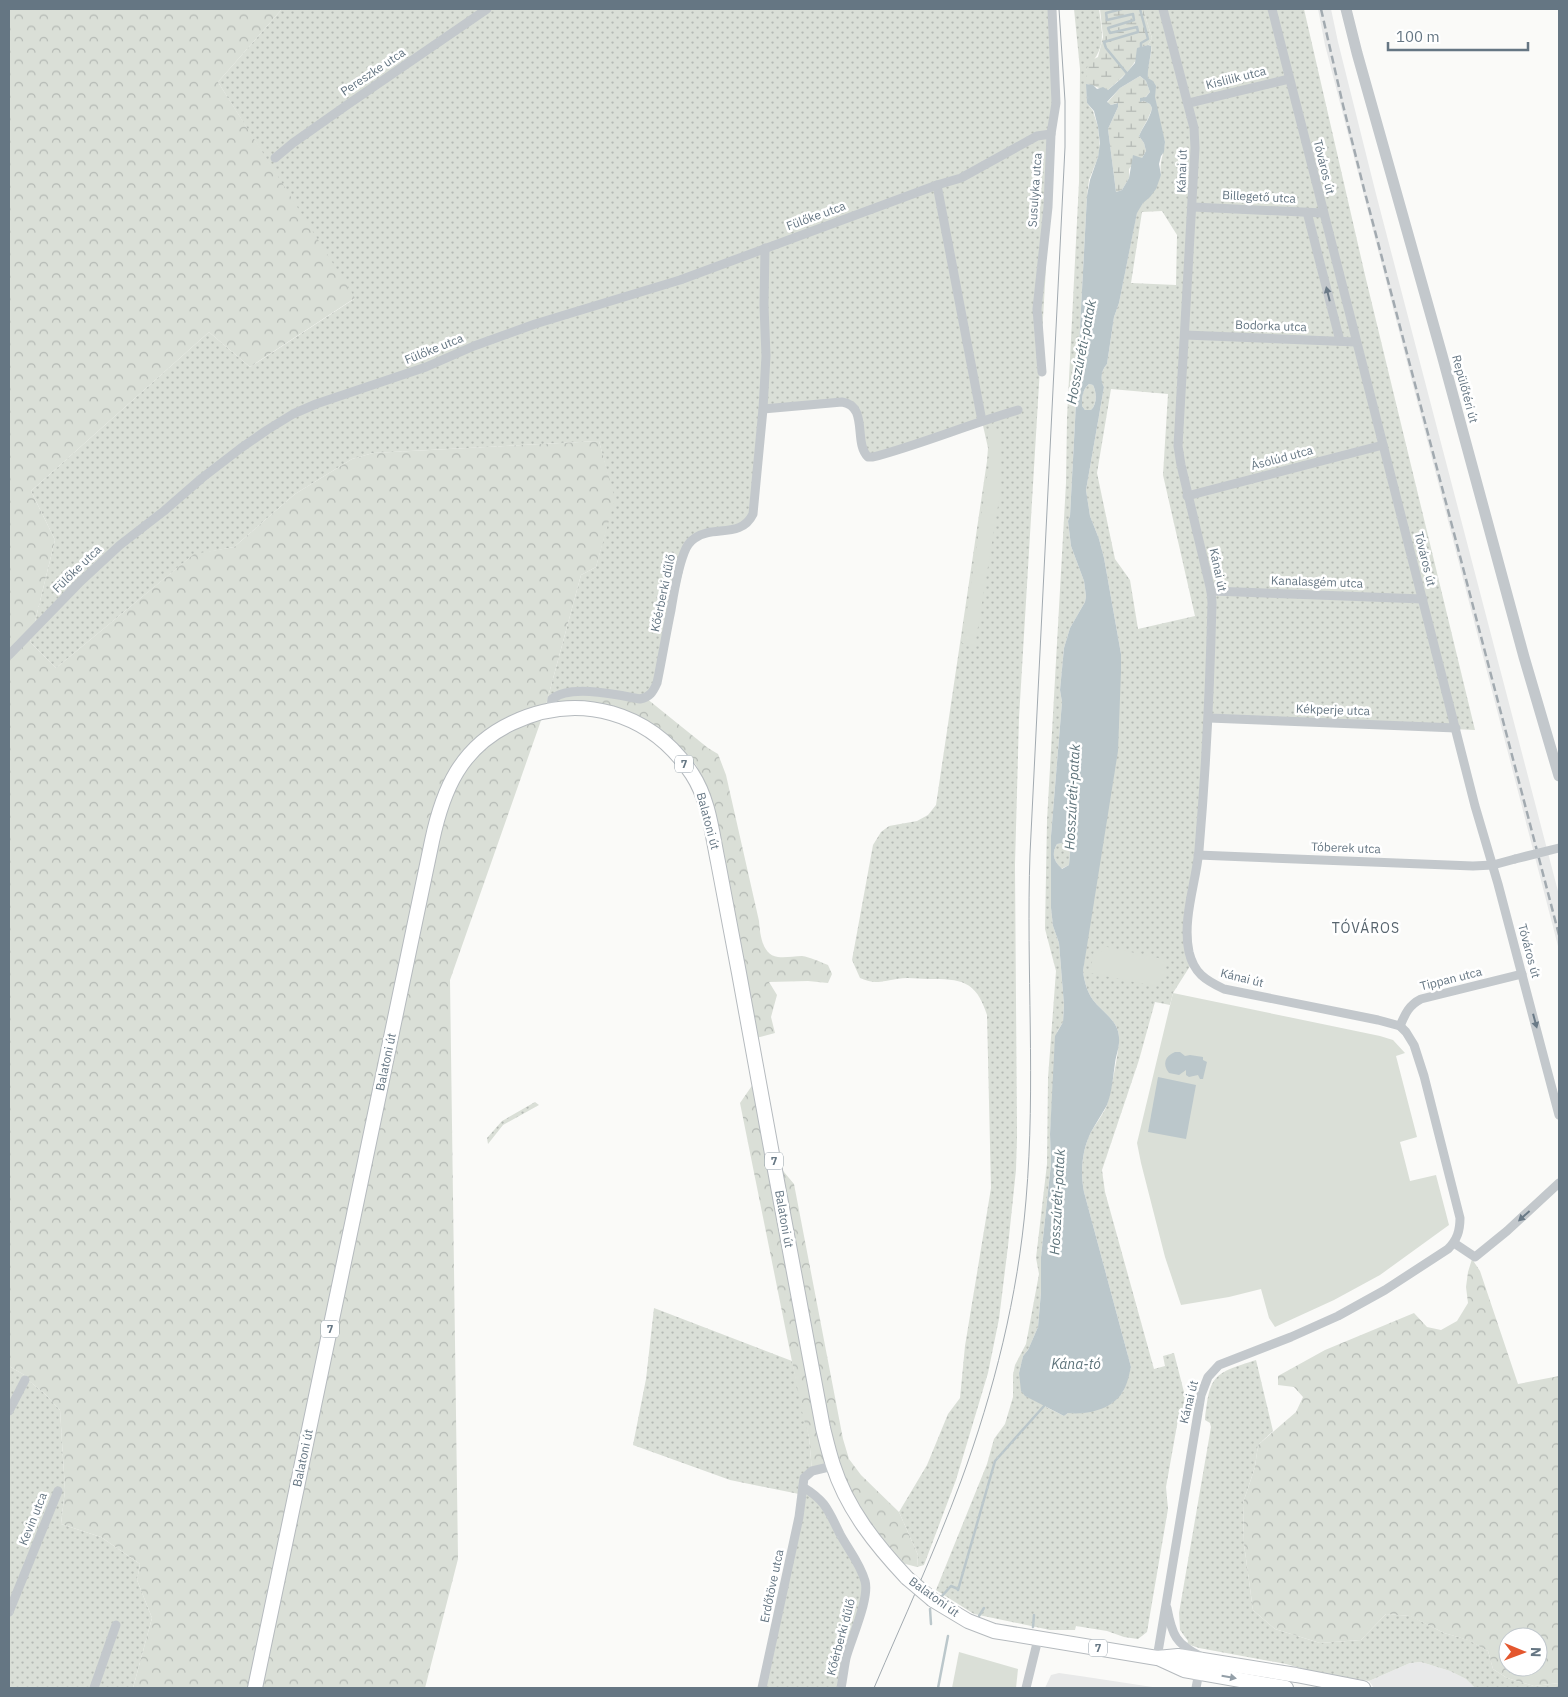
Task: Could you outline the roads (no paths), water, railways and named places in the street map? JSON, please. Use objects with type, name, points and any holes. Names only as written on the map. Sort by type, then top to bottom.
[{"type":"main road","name":"Balatoni út","points":[[255,1688],[441,805],[452,778],[476,748],[489,736],[521,719],[551,710],[578,708],[598,710],[617,715],[642,725],[662,740],[680,758],[702,794],[728,914],[823,1428],[833,1466],[844,1493],[876,1543],[907,1578],[934,1600],[957,1615],[981,1626],[1008,1634],[1038,1639],[1157,1658],[1178,1656],[1363,1688]]},
{"type":"main road","name":"Balatoni út","points":[[1157,1658],[1184,1670],[1286,1688]]},
{"type":"street","name":"Pereszke utca","points":[[275,158],[293,143],[486,9]]},
{"type":"street","name":"Susulyka utca","points":[[1042,372],[1037,309],[1048,207],[1051,134],[1056,103],[1052,9]]},
{"type":"street","name":"Kánai út","points":[[1163,9],[1194,128],[1193,207],[1178,446],[1187,496],[1211,591],[1209,718],[1198,854],[1187,940],[1192,962],[1201,976],[1224,989],[1400,1026]]},
{"type":"street","name":"Tóváros út","points":[[1272,9],[1476,806],[1559,1115]]},
{"type":"street","name":"Repülőtéri út","points":[[1346,9],[1559,776]]},
{"type":"street","name":"Kislilik utca","points":[[1189,103],[1289,78]]},
{"type":"street","name":"Fülőke utca","points":[[9,655],[120,545],[241,448],[293,414],[316,404],[426,367],[474,346],[664,285],[937,185],[961,178],[1036,136],[1051,134]]},
{"type":"street","points":[[937,185],[982,421]]},
{"type":"street","name":"Billegető utca","points":[[1193,207],[1323,213]]},
{"type":"street","points":[[1306,212],[1340,341]]},
{"type":"street","name":"Kőérberki dűlő","points":[[551,710],[552,699],[564,694],[592,691],[640,699],[646,698],[652,693],[657,683],[676,584],[684,553],[689,544],[702,534],[743,526],[749,522],[753,514],[766,356],[764,306],[765,248]]},
{"type":"street","name":"Bodorka utca","points":[[1185,335],[1356,342]]},
{"type":"street","points":[[763,409],[848,402],[855,410],[859,420],[861,446],[863,452],[868,457],[916,445],[1018,410]]},
{"type":"street","name":"Ásólúd utca","points":[[1187,496],[1383,445]]},
{"type":"street","name":"Kanalasgém utca","points":[[1211,591],[1423,599]]},
{"type":"street","name":"Kékperje utca","points":[[1209,718],[1456,728]]},
{"type":"street","name":"Tóberek utca","points":[[1198,854],[1473,866],[1493,865],[1559,848]]},
{"type":"street","name":"Tippan utca","points":[[1400,1026],[1407,1010],[1413,1003],[1421,999],[1522,974]]},
{"type":"street","points":[[1400,1026],[1411,1039],[1419,1060],[1459,1208],[1460,1227],[1454,1243],[1475,1257],[1508,1231],[1559,1183]]},
{"type":"street","name":"Kánai út","points":[[1157,1658],[1201,1395],[1208,1377],[1219,1365],[1291,1337],[1362,1303],[1441,1254],[1454,1243]]},
{"type":"street","points":[[9,1410],[26,1380]]},
{"type":"street","points":[[803,1487],[804,1478],[812,1471],[833,1466]]},
{"type":"street","name":"Kőérberki dűlő","points":[[803,1487],[820,1498],[827,1507],[857,1561],[865,1582],[865,1591],[846,1659],[841,1688]]},
{"type":"street","name":"Erdőtöve utca","points":[[762,1688],[799,1517],[803,1487]]},
{"type":"street","name":"Kevin utca","points":[[9,1612],[58,1491]]},
{"type":"street","points":[[1166,1601],[1172,1631],[1178,1642],[1189,1651],[1212,1662],[1199,1672],[1196,1688]]},
{"type":"street","points":[[94,1688],[116,1625]]},
{"type":"street","points":[[1026,1688],[1038,1639]]},
{"type":"water","name":"Kána-tó","points":[[1151,46],[1148,78],[1156,86],[1155,97],[1165,142],[1164,152],[1159,164],[1161,175],[1156,189],[1143,203],[1137,213],[1119,303],[1114,317],[1107,364],[1103,369],[1102,381],[1104,387],[1086,490],[1090,516],[1104,558],[1121,654],[1121,671],[1118,751],[1083,971],[1089,993],[1116,1026],[1119,1040],[1109,1100],[1088,1139],[1082,1169],[1084,1192],[1131,1367],[1124,1390],[1111,1404],[1098,1410],[1068,1413],[1064,1416],[1025,1396],[1021,1391],[1019,1373],[1023,1356],[1028,1350],[1038,1327],[1041,1257],[1051,1164],[1050,1134],[1055,1036],[1063,1022],[1064,1005],[1059,943],[1053,926],[1051,908],[1051,836],[1062,702],[1060,690],[1064,648],[1070,628],[1085,602],[1086,596],[1084,581],[1071,546],[1068,521],[1070,516],[1087,196],[1100,144],[1094,111],[1087,103],[1086,84],[1093,85],[1097,89],[1103,87],[1108,90],[1135,63],[1137,48]],"holes":[[[1140,76],[1146,81],[1150,92],[1146,97],[1140,98],[1140,102],[1144,101],[1150,104],[1152,108],[1150,116],[1139,136],[1144,143],[1146,151],[1142,158],[1133,155],[1129,178],[1122,190],[1116,192],[1108,129],[1118,103],[1111,105],[1107,102],[1120,88]],[[1089,384],[1093,385],[1095,391],[1096,398],[1091,410],[1085,410],[1082,406],[1085,389]],[[1057,844],[1067,844],[1070,853],[1069,865],[1062,869],[1054,858]]]},
{"type":"water","points":[[1175,1052],[1180,1052],[1185,1056],[1203,1057],[1203,1060],[1207,1062],[1203,1079],[1200,1079],[1198,1075],[1189,1077],[1186,1075],[1186,1070],[1179,1075],[1169,1073],[1165,1063],[1167,1058]]},
{"type":"water","points":[[1158,1077],[1196,1085],[1186,1139],[1148,1132]]},
{"type":"waterway","points":[[1122,9],[1106,13],[1107,20],[1133,14],[1134,20],[1108,28],[1110,33],[1137,27],[1138,32],[1104,42],[1106,48],[1129,76]]},
{"type":"waterway","name":"Hosszúréti-patak","points":[[1140,9],[1148,39],[1141,43],[1141,50]]},
{"type":"waterway","name":"Hosszúréti-patak","points":[[958,1590],[995,1461],[1045,1403]]},
{"type":"waterway","points":[[942,1596],[951,1586],[958,1589]]},
{"type":"waterway","points":[[979,1616],[984,1608]]},
{"type":"waterway","points":[[930,1609],[931,1624]]},
{"type":"waterway","points":[[1033,1627],[1034,1615]]},
{"type":"waterway","name":"Hosszúréti-patak","points":[[938,1688],[948,1636]]},
{"type":"tram line","points":[[874,1688],[941,1533],[984,1413],[1011,1307],[1026,1200],[1031,1070],[1030,854],[1065,147],[1065,101],[1059,9]]},
{"type":"railway","points":[[1321,9],[1364,189],[1559,935]]},
{"type":"district","name":"TÓVÁROS","points":[[1366,928]]}]
